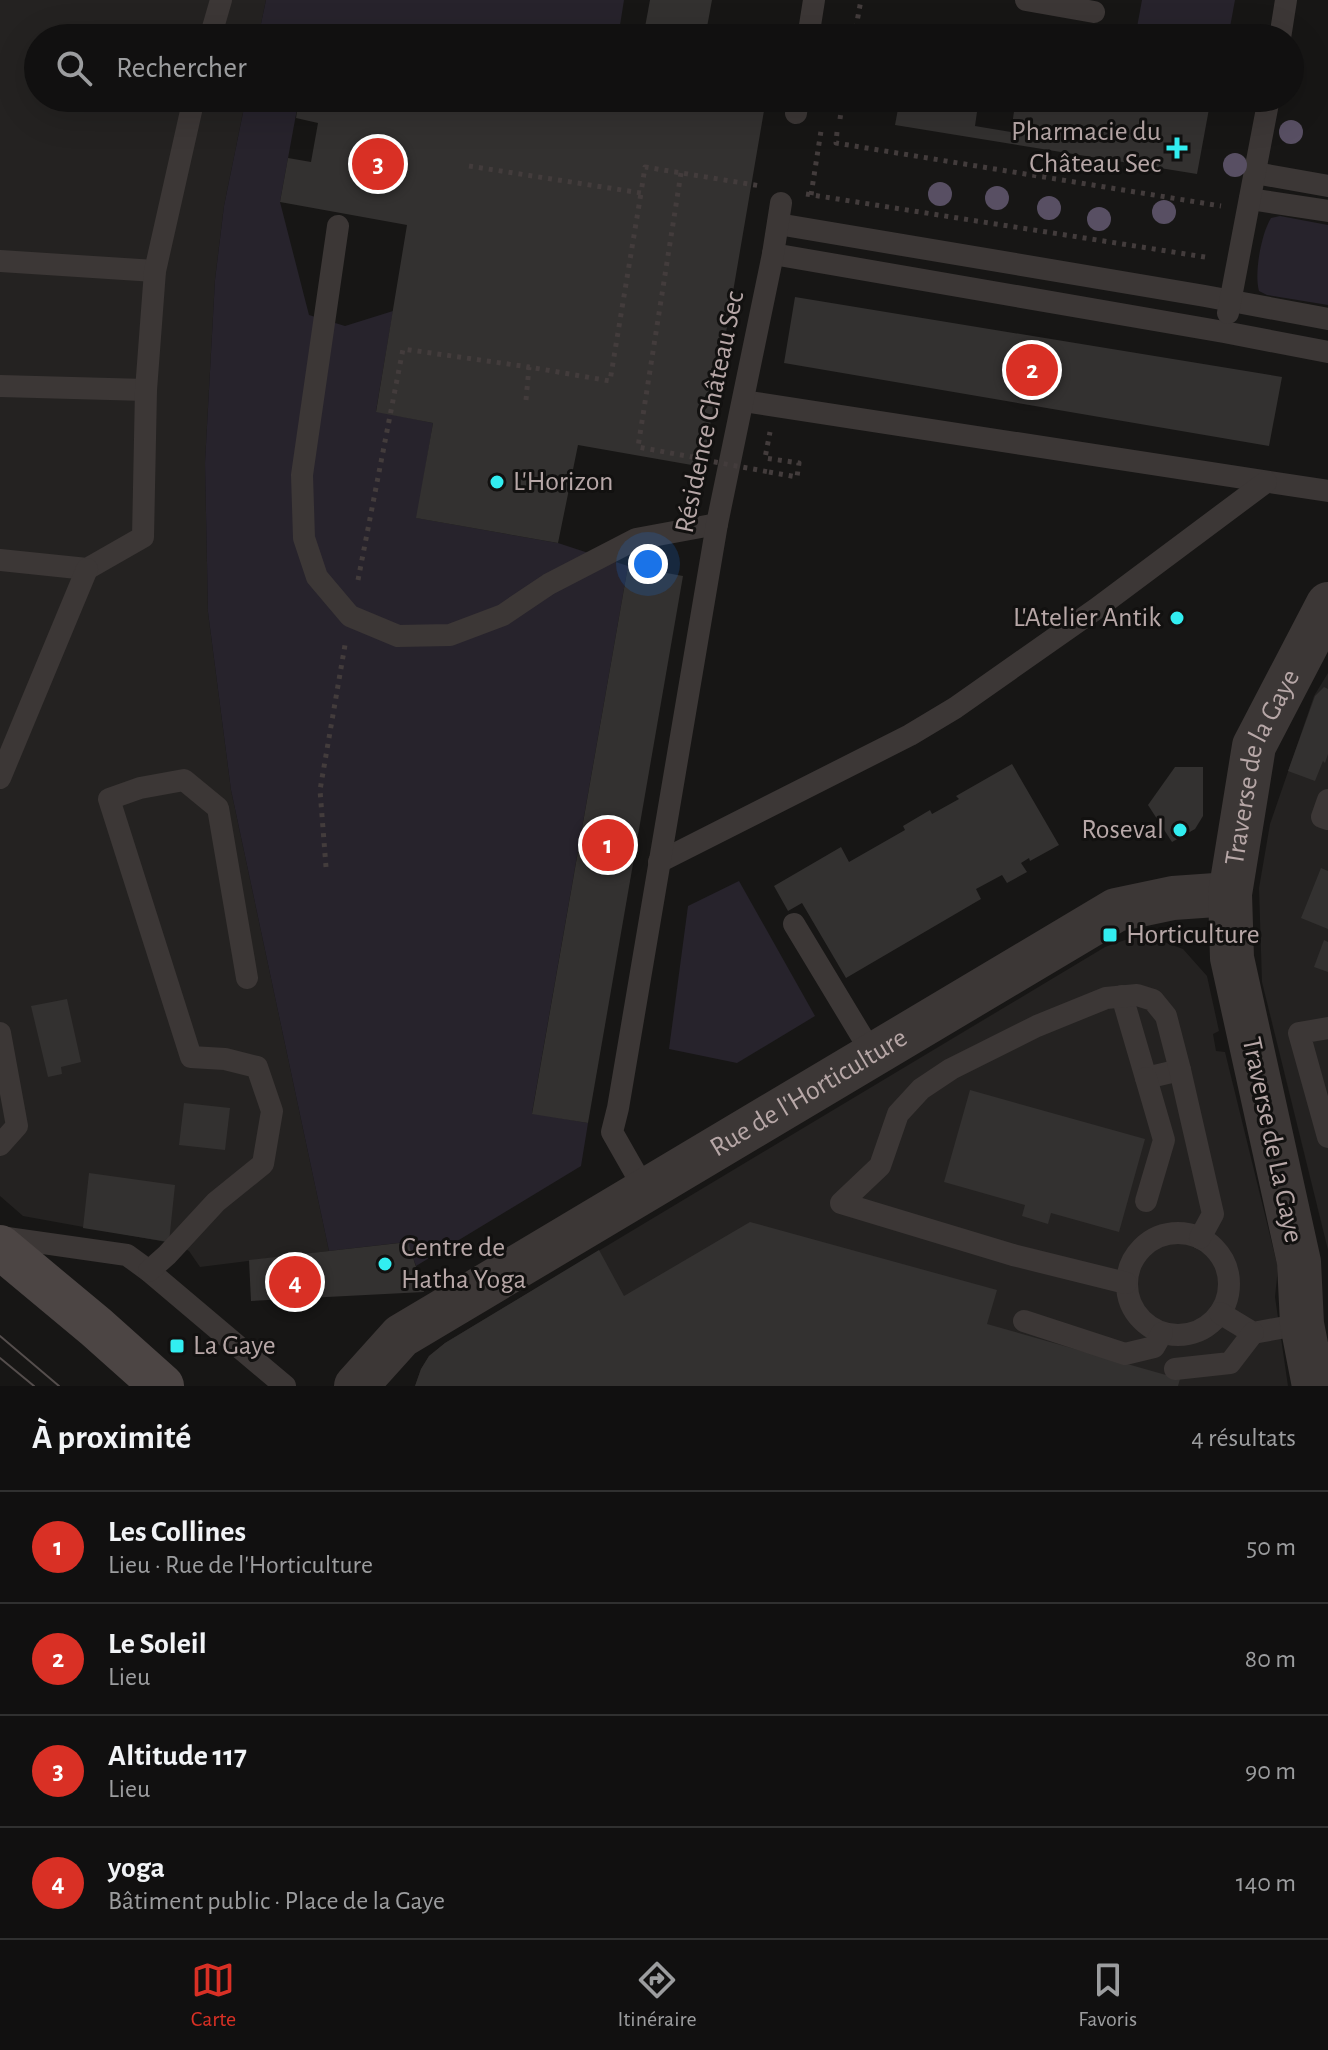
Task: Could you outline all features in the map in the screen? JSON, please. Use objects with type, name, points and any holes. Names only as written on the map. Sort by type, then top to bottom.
[{"type":"street","name":"Traverse de la Gaye","points":[[1230,894],[1254,746],[1328,604]]},
{"type":"street","name":"Rue de l'Horticulture","points":[[356,1386],[401,1336],[1116,910],[1173,898],[1230,894]]},
{"type":"street","name":"Traverse de La Gaye","points":[[1230,894],[1232,958],[1299,1262],[1302,1324],[1314,1386]]},
{"type":"street","points":[[0,1247],[162,1386]]},
{"type":"lane","points":[[214,24],[221,0]]},
{"type":"lane","points":[[810,24],[814,0]]},
{"type":"lane","points":[[1026,0],[1094,12]]},
{"type":"lane","points":[[1282,24],[1286,0]]},
{"type":"lane","points":[[0,560],[87,569],[143,537],[146,390],[155,271],[191,112]]},
{"type":"lane","points":[[1224,332],[1266,112]]},
{"type":"lane","points":[[1255,173],[1328,186]]},
{"type":"lane","points":[[1250,199],[1328,211]]},
{"type":"lane","name":"Résidence Château Sec","points":[[645,1190],[612,1132],[717,524],[780,214],[1328,319]]},
{"type":"lane","points":[[338,226],[302,475],[304,538],[317,577],[350,616],[398,636],[450,635],[503,615],[549,584],[636,539],[717,524]]},
{"type":"lane","points":[[773,254],[1328,352]]},
{"type":"lane","points":[[0,261],[155,271]]},
{"type":"lane","points":[[0,386],[146,390]]},
{"type":"lane","points":[[743,401],[1328,491]]},
{"type":"lane","points":[[659,862],[910,735],[955,708],[1096,609],[1266,482]]},
{"type":"lane","points":[[0,778],[87,569]]},
{"type":"lane","points":[[149,1271],[216,1202],[263,1164],[272,1111],[257,1067],[225,1059],[191,1057],[109,799],[140,788],[184,780],[218,808],[247,978]]},
{"type":"lane","points":[[1328,800],[1322,817],[1328,819]]},
{"type":"lane","points":[[794,924],[873,1055]]},
{"type":"lane","points":[[1126,1283],[1013,1255],[841,1203],[880,1166],[898,1114],[921,1089],[962,1063],[1037,1026],[1106,998],[1137,995],[1153,1000],[1166,1016],[1180,1070],[1213,1214],[1200,1238]]},
{"type":"lane","points":[[1122,996],[1164,1140],[1146,1201]]},
{"type":"lane","points":[[1328,1028],[1299,1033],[1328,1137]]},
{"type":"lane","points":[[0,1033],[17,1126],[0,1145]]},
{"type":"lane","points":[[1146,1078],[1180,1070]]},
{"type":"lane","points":[[1183,1234],[1200,1238],[1224,1262],[1229,1280],[1227,1297],[1220,1313],[1194,1333],[1162,1333],[1147,1326],[1136,1315],[1126,1283],[1137,1253],[1149,1242],[1165,1235],[1183,1234]]},
{"type":"lane","points":[[0,1237],[127,1255],[285,1386]]},
{"type":"lane","points":[[1220,1313],[1253,1333],[1302,1324]]},
{"type":"lane","points":[[1024,1321],[1125,1354],[1154,1347],[1162,1333]]},
{"type":"lane","points":[[1175,1369],[1230,1363],[1253,1333]]},
{"type":"path","points":[[857,24],[861,0]]},
{"type":"path","points":[[840,119],[841,112]]},
{"type":"path","points":[[811,195],[822,127]]},
{"type":"path","points":[[837,132],[836,143],[1222,206]]},
{"type":"path","points":[[469,166],[641,193]]},
{"type":"path","points":[[326,867],[320,790],[350,616],[403,349],[610,381],[645,167],[751,185]]},
{"type":"path","points":[[681,173],[638,447],[797,477],[799,463],[772,459]]},
{"type":"path","points":[[824,197],[1212,258]]},
{"type":"path","points":[[526,400],[529,367]]},
{"type":"shaded area","points":[[0,0],[266,0],[261,24],[24,24],[24,112],[243,112],[224,206],[215,280],[205,463],[208,612],[231,790],[329,1251],[200,1267],[189,1251],[177,1244],[23,1216],[0,1196]]},
{"type":"shaded area","points":[[266,0],[624,0],[620,24],[261,24]]},
{"type":"shaded area","points":[[1142,0],[1235,0],[1231,24],[1138,24]]},
{"type":"shaded area","points":[[243,112],[296,112],[280,202],[309,315],[345,326],[393,311],[376,411],[433,423],[417,518],[558,543],[628,566],[532,1113],[588,1123],[581,1166],[416,1266],[407,1242],[329,1251],[231,790],[208,612],[205,463],[215,280],[224,206]]},
{"type":"shaded area","points":[[1280,216],[1328,225],[1328,305],[1259,291],[1261,244],[1271,218]]},
{"type":"shaded area","points":[[1328,673],[1328,1250],[1262,982],[1259,888],[1270,824],[1314,696]]},
{"type":"shaded area","points":[[739,881],[815,1016],[737,1063],[669,1049],[688,906]]},
{"type":"shaded area","points":[[1148,936],[1183,949],[1207,976],[1219,1031],[1213,1034],[1216,1051],[1225,1052],[1278,1268],[1275,1297],[1288,1386],[415,1386],[429,1356],[445,1343],[1105,947]]},
{"type":"building","points":[[650,0],[712,0],[708,24],[646,24]]},
{"type":"building","points":[[297,112],[764,112],[703,467],[578,445],[558,543],[416,518],[433,423],[376,412],[407,225],[280,202],[288,158],[311,162],[318,123],[296,118]]},
{"type":"building","points":[[897,112],[977,112],[975,126],[1011,132],[1014,112],[1208,112],[1197,174],[895,125]]},
{"type":"building","points":[[795,297],[1282,377],[1269,446],[784,363]]},
{"type":"building","points":[[628,566],[683,576],[588,1123],[532,1114]]},
{"type":"building","points":[[1324,687],[1328,689],[1328,754],[1315,781],[1288,771],[1315,696]]},
{"type":"building","points":[[1012,764],[1059,845],[1021,863],[1027,872],[1007,883],[1002,875],[976,889],[981,899],[846,978],[802,903],[788,911],[774,886],[841,847],[849,862],[905,830],[903,826],[930,810],[932,814],[959,799],[956,796]]},
{"type":"building","points":[[1175,767],[1203,767],[1203,816],[1195,829],[1172,842],[1148,805]]},
{"type":"building","points":[[1321,868],[1328,871],[1328,929],[1301,918]]},
{"type":"building","points":[[1324,940],[1328,942],[1328,972],[1314,967]]},
{"type":"building","points":[[67,999],[81,1062],[61,1067],[62,1074],[48,1077],[31,1006]]},
{"type":"building","points":[[970,1090],[1145,1139],[1119,1232],[1051,1213],[1048,1224],[1022,1216],[1025,1205],[944,1182]]},
{"type":"building","points":[[184,1103],[230,1108],[225,1150],[179,1145]]},
{"type":"building","points":[[89,1173],[175,1185],[169,1242],[83,1228]]},
{"type":"building","points":[[750,1222],[997,1290],[987,1324],[1180,1379],[1178,1386],[415,1386],[429,1356],[445,1343],[599,1250],[624,1296]]},
{"type":"building","points":[[408,1242],[424,1292],[251,1301],[249,1260]]},
{"type":"tram line","points":[[0,1336],[59,1386]]},
{"type":"tram line","points":[[0,1358],[34,1386]]},
{"type":"place","name":"Pharmacie du Château Sec","points":[[1177,148]]},
{"type":"place","name":"Altitude 117","points":[[378,164]]},
{"type":"place","name":"Le Soleil","points":[[1032,370]]},
{"type":"place","name":"L'Horizon","points":[[497,482]]},
{"type":"place","name":"L'Atelier Antik","points":[[1177,618]]},
{"type":"place","name":"Roseval","points":[[1180,830]]},
{"type":"place","name":"Les Collines","points":[[608,845]]},
{"type":"place","name":"Horticulture","points":[[1110,935]]},
{"type":"place","name":"Centre de Hatha Yoga","points":[[385,1264]]},
{"type":"place","name":"yoga","points":[[295,1282]]},
{"type":"place","name":"La Gaye","points":[[177,1346]]}]
